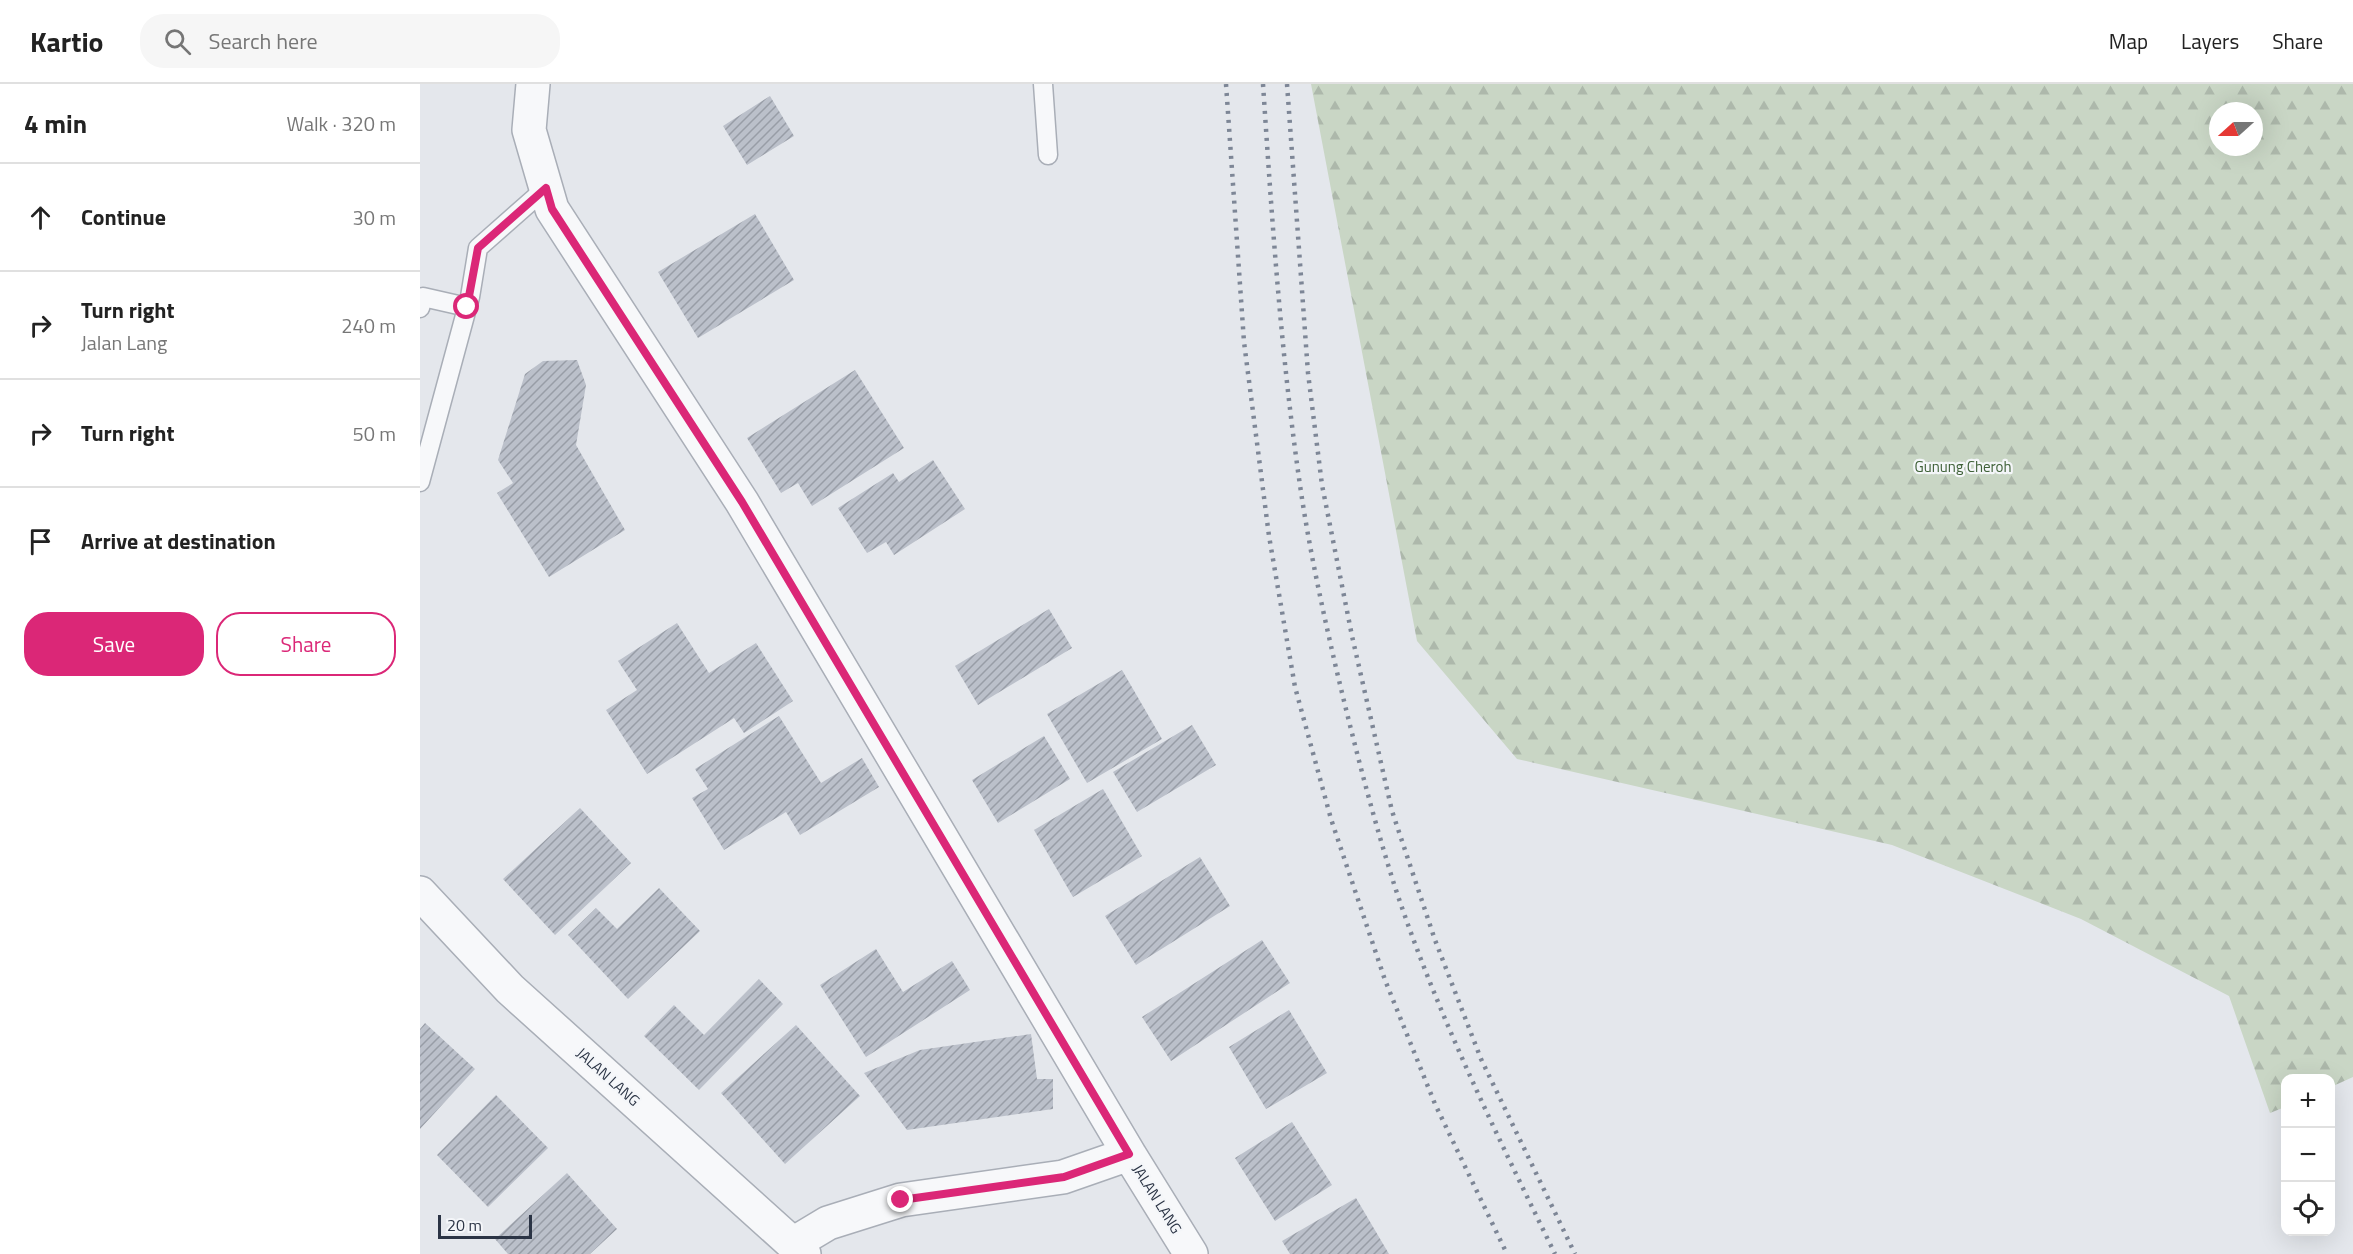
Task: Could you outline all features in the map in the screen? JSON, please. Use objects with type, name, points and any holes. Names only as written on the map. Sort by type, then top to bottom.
[{"type":"street","name":"JALAN LANG","points":[[533,84],[529,130],[552,209],[742,502],[1129,1154],[1191,1254]]},
{"type":"street","name":"JALAN LANG","points":[[420,893],[510,989],[798,1249]]},
{"type":"street","points":[[798,1249],[828,1223],[901,1200],[1064,1177],[1129,1154]]},
{"type":"lane","points":[[1043,84],[1048,155]]},
{"type":"lane","points":[[420,482],[467,307],[478,248],[546,188]]},
{"type":"lane","points":[[420,308],[423,297],[467,307]]},
{"type":"green space","name":"Gunung Cheroh","points":[[1311,84],[2353,84],[2353,1077],[2335,1085],[2335,1074],[2281,1074],[2281,1109],[2270,1113],[2229,996],[2081,919],[1892,845],[1517,759],[1417,641]]},
{"type":"building","points":[[770,96],[794,136],[747,165],[723,126]]},
{"type":"building","points":[[755,214],[794,280],[698,338],[658,272]]},
{"type":"building","points":[[577,360],[586,385],[576,445],[625,530],[549,577],[497,493],[513,483],[498,460],[525,374],[543,361]]},
{"type":"building","points":[[855,370],[904,448],[812,506],[798,483],[781,493],[747,438]]},
{"type":"building","points":[[933,460],[965,509],[894,555],[886,542],[867,553],[838,508],[893,473],[899,482]]},
{"type":"building","points":[[1049,609],[1072,648],[978,705],[955,666]]},
{"type":"building","points":[[677,623],[709,673],[756,643],[793,701],[744,733],[734,718],[647,774],[606,710],[637,690],[618,661]]},
{"type":"building","points":[[1122,670],[1162,739],[1087,783],[1047,714]]},
{"type":"building","points":[[779,716],[821,783],[862,758],[879,787],[800,835],[786,812],[724,850],[692,798],[708,789],[695,769]]},
{"type":"building","points":[[1192,725],[1216,765],[1137,812],[1113,772]]},
{"type":"building","points":[[1044,736],[1070,779],[998,823],[972,780]]},
{"type":"building","points":[[1103,789],[1142,856],[1073,897],[1034,830]]},
{"type":"building","points":[[580,808],[631,863],[555,935],[503,879]]},
{"type":"building","points":[[1200,857],[1230,906],[1136,965],[1105,916]]},
{"type":"building","points":[[659,888],[700,931],[628,999],[568,935],[596,908],[617,929]]},
{"type":"building","points":[[1262,940],[1290,983],[1171,1061],[1142,1017]]},
{"type":"building","points":[[876,949],[903,992],[952,961],[970,990],[866,1057],[820,985]]},
{"type":"building","points":[[759,979],[783,1004],[699,1090],[644,1036],[674,1005],[704,1035]]},
{"type":"building","points":[[1289,1010],[1327,1073],[1266,1109],[1229,1047]]},
{"type":"building","points":[[425,1023],[475,1069],[420,1129],[420,1029]]},
{"type":"building","points":[[796,1025],[860,1096],[785,1164],[721,1093]]},
{"type":"building","points":[[1031,1034],[1037,1079],[1053,1079],[1053,1109],[907,1130],[864,1073],[920,1050]]},
{"type":"building","points":[[496,1095],[548,1148],[488,1207],[437,1155]]},
{"type":"building","points":[[1292,1122],[1332,1185],[1275,1221],[1235,1158]]},
{"type":"building","points":[[567,1173],[617,1229],[590,1254],[508,1254],[495,1239]]},
{"type":"building","points":[[1356,1198],[1389,1254],[1290,1254],[1282,1241]]},
{"type":"railway","points":[[1226,84],[1244,342],[1269,536],[1295,687],[1331,819],[1385,980],[1435,1104],[1507,1254]]},
{"type":"railway","points":[[1263,84],[1278,288],[1294,441],[1313,560],[1350,725],[1394,884],[1429,979],[1468,1072],[1555,1254]]},
{"type":"railway","points":[[1287,84],[1308,373],[1322,485],[1352,636],[1392,811],[1435,940],[1481,1059],[1575,1254]]},
{"type":"route","points":[[467,307],[478,248],[546,188],[552,209],[742,502],[1129,1154],[1064,1177],[901,1200]]}]
